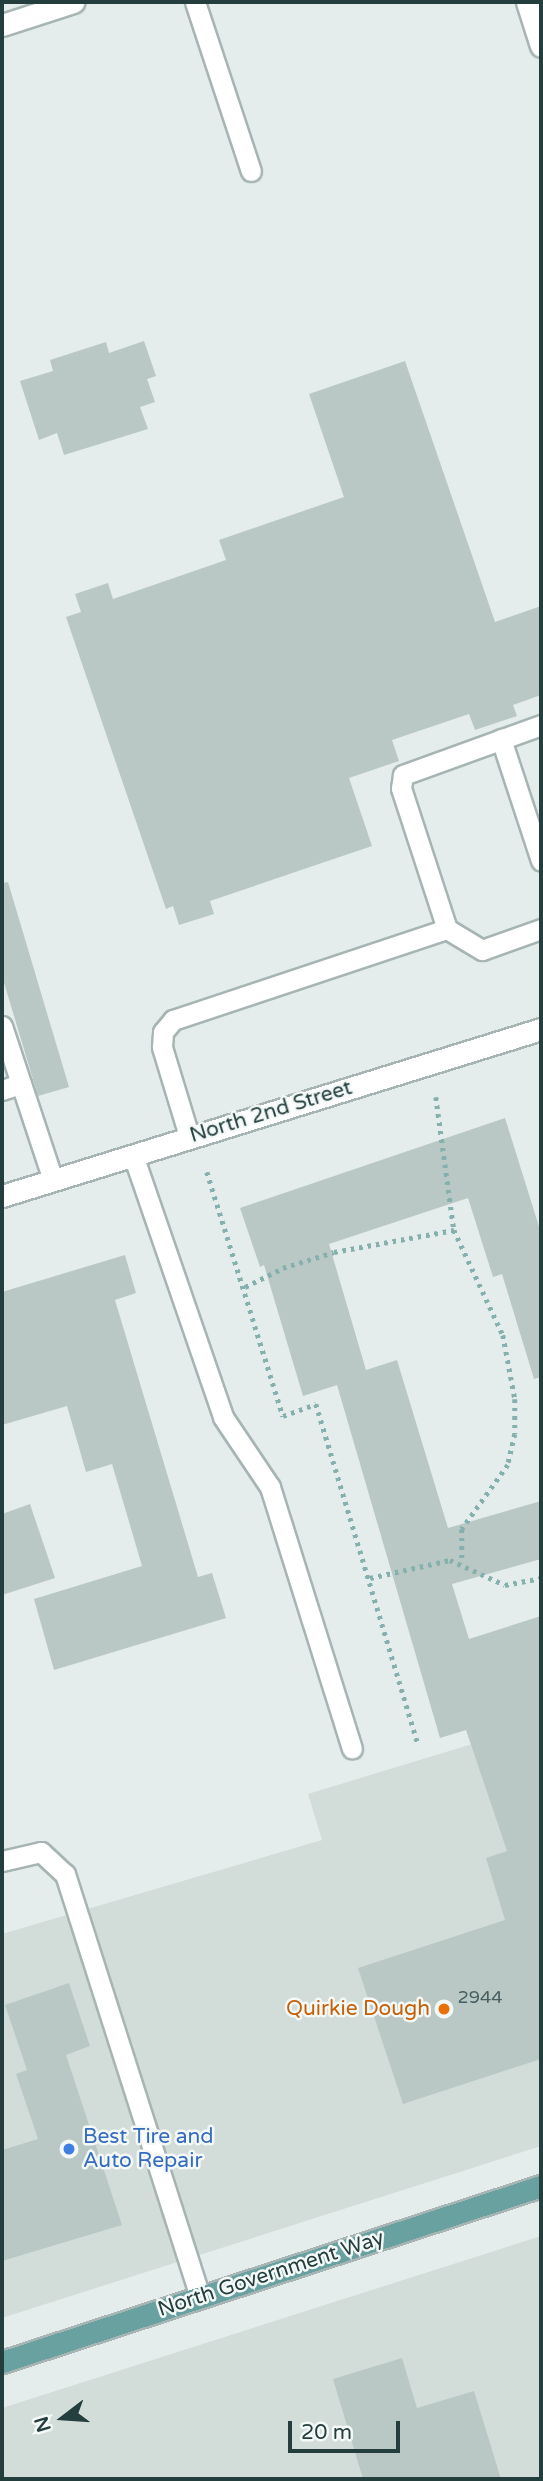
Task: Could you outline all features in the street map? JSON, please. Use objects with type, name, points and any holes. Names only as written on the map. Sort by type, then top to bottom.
[{"type":"main road","name":"North Government Way","points":[[2,2362],[541,2186]]},
{"type":"street","points":[[2,25],[73,2]]},
{"type":"street","points":[[527,2],[541,46]]},
{"type":"street","name":"North 2nd Street","points":[[2,1196],[541,1029]]},
{"type":"lane","points":[[195,2],[251,171]]},
{"type":"lane","points":[[541,725],[410,769],[401,781],[447,929],[482,950],[541,929]]},
{"type":"lane","points":[[501,738],[541,861]]},
{"type":"lane","points":[[190,1136],[162,1048],[163,1032],[173,1020],[447,929]]},
{"type":"lane","points":[[2,1026],[11,1087],[52,1180]]},
{"type":"lane","points":[[133,1154],[223,1417],[270,1487],[352,1748]]},
{"type":"lane","points":[[2,1861],[41,1852],[65,1874],[200,2298]]},
{"type":"path","points":[[436,1097],[454,1230],[503,1335],[515,1399],[515,1434],[508,1465],[461,1529],[462,1563]]},
{"type":"path","points":[[207,1172],[283,1416],[316,1404],[418,1743]]},
{"type":"path","points":[[245,1287],[283,1268],[334,1252],[454,1230]]},
{"type":"path","points":[[369,1578],[431,1561],[462,1563],[505,1585],[541,1578]]},
{"type":"shaded area","points":[[541,1723],[541,2146],[2,2318],[2,1934],[322,1840],[308,1794]]},
{"type":"shaded area","points":[[541,2236],[541,2479],[2,2479],[2,2408]]},
{"type":"building","points":[[144,341],[156,376],[147,379],[155,402],[140,407],[148,429],[64,455],[57,433],[39,440],[20,381],[53,371],[50,360],[106,342],[109,353]]},
{"type":"building","points":[[405,361],[495,622],[541,606],[541,695],[513,705],[517,716],[475,730],[469,714],[392,740],[399,761],[349,778],[372,846],[210,901],[214,914],[179,925],[173,906],[166,909],[66,617],[81,612],[75,594],[108,583],[113,599],[226,560],[219,540],[344,497],[309,394]]},
{"type":"building","points":[[8,882],[69,1087],[38,1096],[2,976],[2,883]]},
{"type":"building","points":[[505,1118],[541,1233],[541,1377],[534,1379],[502,1274],[493,1277],[468,1198],[329,1244],[366,1370],[397,1360],[448,1528],[541,1501],[541,1559],[452,1584],[469,1639],[541,1616],[541,2059],[403,2104],[358,1968],[505,1920],[486,1858],[507,1851],[466,1730],[440,1738],[337,1385],[303,1396],[264,1265],[260,1267],[240,1208]]},
{"type":"building","points":[[125,1255],[136,1293],[115,1300],[198,1577],[212,1573],[226,1618],[54,1670],[34,1599],[142,1566],[112,1464],[86,1472],[67,1406],[2,1425],[2,1292]]},
{"type":"building","points":[[30,1504],[55,1578],[2,1595],[2,1514]]},
{"type":"building","name":"Best Tire and Auto Repair","points":[[69,1983],[90,2046],[66,2055],[122,2225],[2,2261],[2,2150],[38,2139],[16,2074],[27,2070],[5,2005]]},
{"type":"building","points":[[402,2358],[417,2408],[474,2391],[501,2479],[363,2479],[333,2379]]},
{"type":"place","name":"Quirkie Dough","points":[[444,2009]]},
{"type":"place","name":"Best Tire and Auto Repair","points":[[69,2149]]}]
